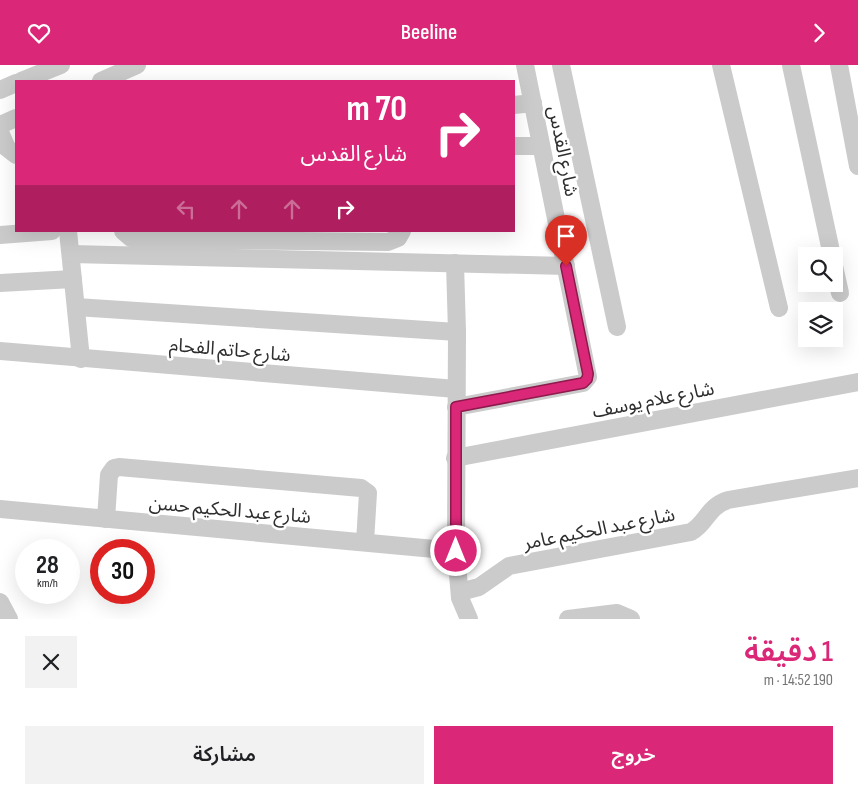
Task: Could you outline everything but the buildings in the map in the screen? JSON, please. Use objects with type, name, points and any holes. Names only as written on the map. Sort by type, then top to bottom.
[{"type":"street","points":[[24,80],[61,65]]},
{"type":"street","points":[[110,79],[138,65]]},
{"type":"street","name":"شارع القدس","points":[[456,407],[583,383],[587,379],[588,374],[525,65]]},
{"type":"street","points":[[561,65],[617,327]]},
{"type":"street","points":[[721,65],[779,308]]},
{"type":"street","points":[[791,65],[830,247]]},
{"type":"street","points":[[839,65],[852,102],[858,166]]},
{"type":"street","points":[[0,90],[15,83]]},
{"type":"street","points":[[515,105],[533,103]]},
{"type":"street","points":[[0,125],[15,118]]},
{"type":"street","points":[[0,132],[8,148],[15,154]]},
{"type":"street","points":[[515,146],[541,146]]},
{"type":"street","points":[[0,235],[39,232]]},
{"type":"street","points":[[68,232],[81,359]]},
{"type":"street","points":[[125,232],[136,239],[388,242],[398,238],[401,232]]},
{"type":"street","points":[[71,254],[566,266]]},
{"type":"street","points":[[455,263],[457,332],[456,551],[464,619]]},
{"type":"street","points":[[0,283],[73,279]]},
{"type":"street","points":[[76,307],[457,332]]},
{"type":"street","name":"شارع حاتم الفحام","points":[[0,351],[456,389]]},
{"type":"street","name":"شارع علام يوسف","points":[[455,458],[858,382]]},
{"type":"street","points":[[106,519],[110,475],[114,468],[120,467],[361,488],[368,493],[365,542]]},
{"type":"street","name":"شارع عبد الحكيم عامر","points":[[460,592],[479,587],[508,567],[691,532],[699,526],[715,505],[728,500],[858,478]]},
{"type":"street","name":"شارع عبد الحكيم حسن","points":[[0,509],[456,551]]},
{"type":"street","points":[[0,602],[9,619]]},
{"type":"street","points":[[568,619],[617,613],[631,619]]},
{"type":"route","points":[[456,551],[456,407],[583,383],[587,379],[588,374],[566,266]]}]
